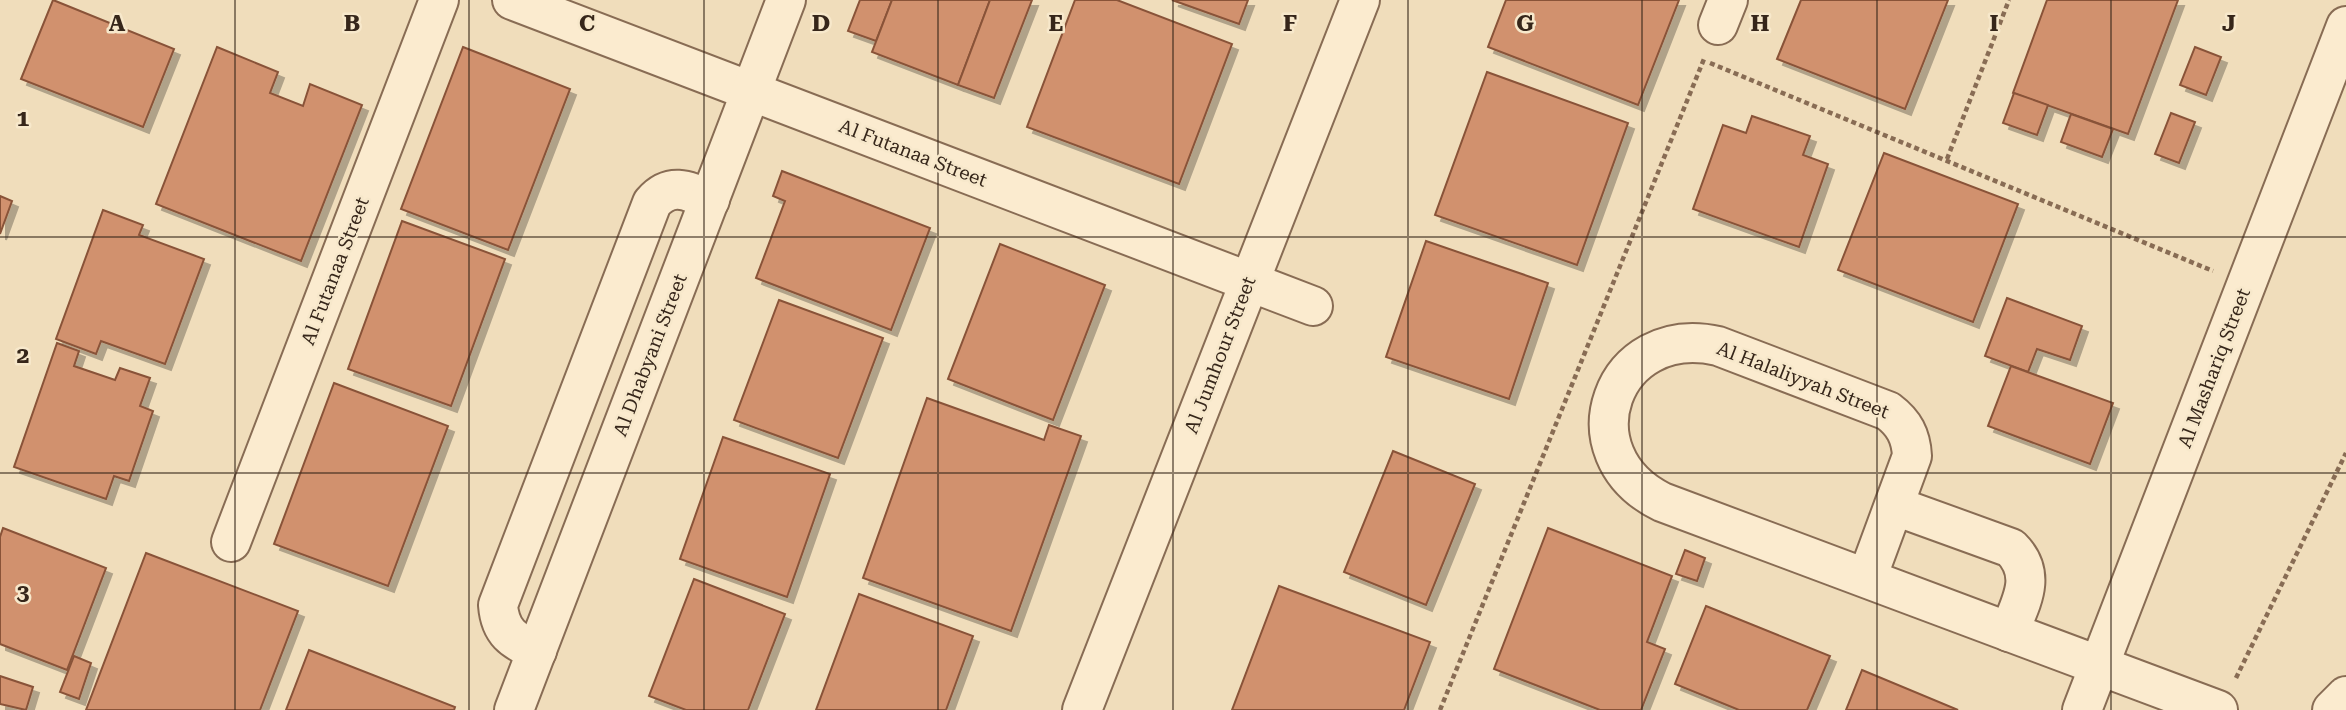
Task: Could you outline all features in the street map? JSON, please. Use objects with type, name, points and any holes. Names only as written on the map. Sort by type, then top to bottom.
[{"type":"street","name":"Al Futanaa Street","points":[[231,542],[439,0]]},
{"type":"street","name":"Al Futanaa Street","points":[[512,0],[1313,306]]},
{"type":"street","name":"Al Dhabyani Street","points":[[514,710],[786,0]]},
{"type":"street","name":"Al Jumhour Street","points":[[1082,710],[1360,0]]},
{"type":"street","name":"Al Mashariq Street","points":[[2082,710],[2346,26]]},
{"type":"street","points":[[537,651],[516,642],[508,635],[502,625],[498,605],[636,242],[652,203],[659,194],[679,188],[710,200]]},
{"type":"street","name":"Al Halaliyyah Street","points":[[1867,578],[1909,470],[1911,443],[1899,419],[1888,411],[1718,346],[1698,341],[1659,347],[1642,357],[1617,387],[1610,406],[1611,446],[1618,464],[1645,494],[2099,666],[2225,698]]},
{"type":"street","points":[[1895,506],[2011,548],[2019,557],[2027,578],[2026,589],[2009,632]]},
{"type":"street","points":[[2332,710],[2346,696]]},
{"type":"path","points":[[1947,159],[2009,0]]},
{"type":"path","points":[[1440,710],[1723,12]]},
{"type":"path","points":[[1703,61],[1947,159],[2246,285]]},
{"type":"path","points":[[2225,698],[2346,453]]},
{"type":"building","points":[[53,0],[174,49],[143,127],[21,79]]},
{"type":"building","points":[[860,0],[892,0],[876,41],[848,31]]},
{"type":"building","points":[[892,0],[990,0],[958,85],[872,52]]},
{"type":"building","points":[[990,0],[1032,0],[994,98],[958,85]]},
{"type":"building","points":[[1075,0],[1117,0],[1232,44],[1179,184],[1027,127]]},
{"type":"building","points":[[1172,0],[1248,0],[1239,24]]},
{"type":"building","points":[[1506,0],[1679,0],[1638,105],[1488,47]]},
{"type":"building","points":[[1801,0],[1948,0],[1905,109],[1777,59]]},
{"type":"building","points":[[2047,0],[2178,0],[2128,134],[2013,93]]},
{"type":"building","points":[[217,47],[278,72],[270,93],[303,106],[310,84],[362,105],[301,261],[156,204]]},
{"type":"building","points":[[463,47],[570,89],[508,250],[401,209]]},
{"type":"building","points":[[2195,47],[2221,57],[2206,95],[2180,85]]},
{"type":"building","points":[[1487,72],[1628,123],[1577,265],[1435,215]]},
{"type":"building","points":[[2014,93],[2048,105],[2037,135],[2003,123]]},
{"type":"building","points":[[2171,113],[2195,122],[2179,163],[2155,154]]},
{"type":"building","points":[[2071,114],[2113,129],[2102,157],[2061,142]]},
{"type":"building","points":[[1752,116],[1810,136],[1803,155],[1828,164],[1799,247],[1693,209],[1723,125],[1746,133]]},
{"type":"building","points":[[1884,153],[2018,204],[1973,322],[1838,270]]},
{"type":"building","points":[[782,171],[930,228],[891,330],[756,278],[785,201],[773,196]]},
{"type":"building","points":[[0,196],[12,201],[0,234]]},
{"type":"building","points":[[103,210],[143,225],[139,235],[204,259],[165,364],[101,341],[96,354],[56,339]]},
{"type":"building","points":[[402,221],[505,259],[451,406],[348,369]]},
{"type":"building","points":[[1426,241],[1548,283],[1509,399],[1386,357]]},
{"type":"building","points":[[1000,244],[1105,285],[1053,420],[948,379]]},
{"type":"building","points":[[2007,298],[2082,326],[2070,360],[2037,349],[2028,372],[1985,356]]},
{"type":"building","points":[[779,300],[883,338],[838,458],[734,420]]},
{"type":"building","points":[[57,343],[79,351],[74,366],[115,380],[120,368],[150,378],[140,406],[153,411],[129,481],[114,476],[106,499],[14,467]]},
{"type":"building","points":[[2011,366],[2113,403],[2090,464],[1988,426]]},
{"type":"building","points":[[334,383],[448,426],[388,586],[274,544]]},
{"type":"building","points":[[927,398],[1044,440],[1049,425],[1081,436],[1011,631],[863,578]]},
{"type":"building","points":[[723,437],[830,474],[787,597],[680,559]]},
{"type":"building","points":[[1393,451],[1475,484],[1426,605],[1344,572]]},
{"type":"building","points":[[3,528],[106,568],[67,670],[0,644],[0,537]]},
{"type":"building","points":[[1548,528],[1672,576],[1647,642],[1665,649],[1641,710],[1600,710],[1494,669]]},
{"type":"building","points":[[1685,550],[1705,558],[1697,581],[1676,574]]},
{"type":"building","points":[[146,553],[298,611],[260,710],[86,710]]},
{"type":"building","points":[[694,579],[785,614],[748,710],[686,710],[649,696]]},
{"type":"building","points":[[1279,586],[1430,642],[1404,710],[1232,710]]},
{"type":"building","points":[[859,594],[973,636],[946,710],[816,710]]},
{"type":"building","points":[[1706,606],[1830,656],[1807,710],[1739,710],[1675,684]]},
{"type":"building","points":[[309,650],[455,707],[454,710],[286,710]]},
{"type":"building","points":[[74,656],[91,663],[79,699],[60,692]]},
{"type":"building","points":[[1862,670],[1958,710],[1846,710]]},
{"type":"building","points":[[0,676],[33,687],[26,710],[0,704]]}]
